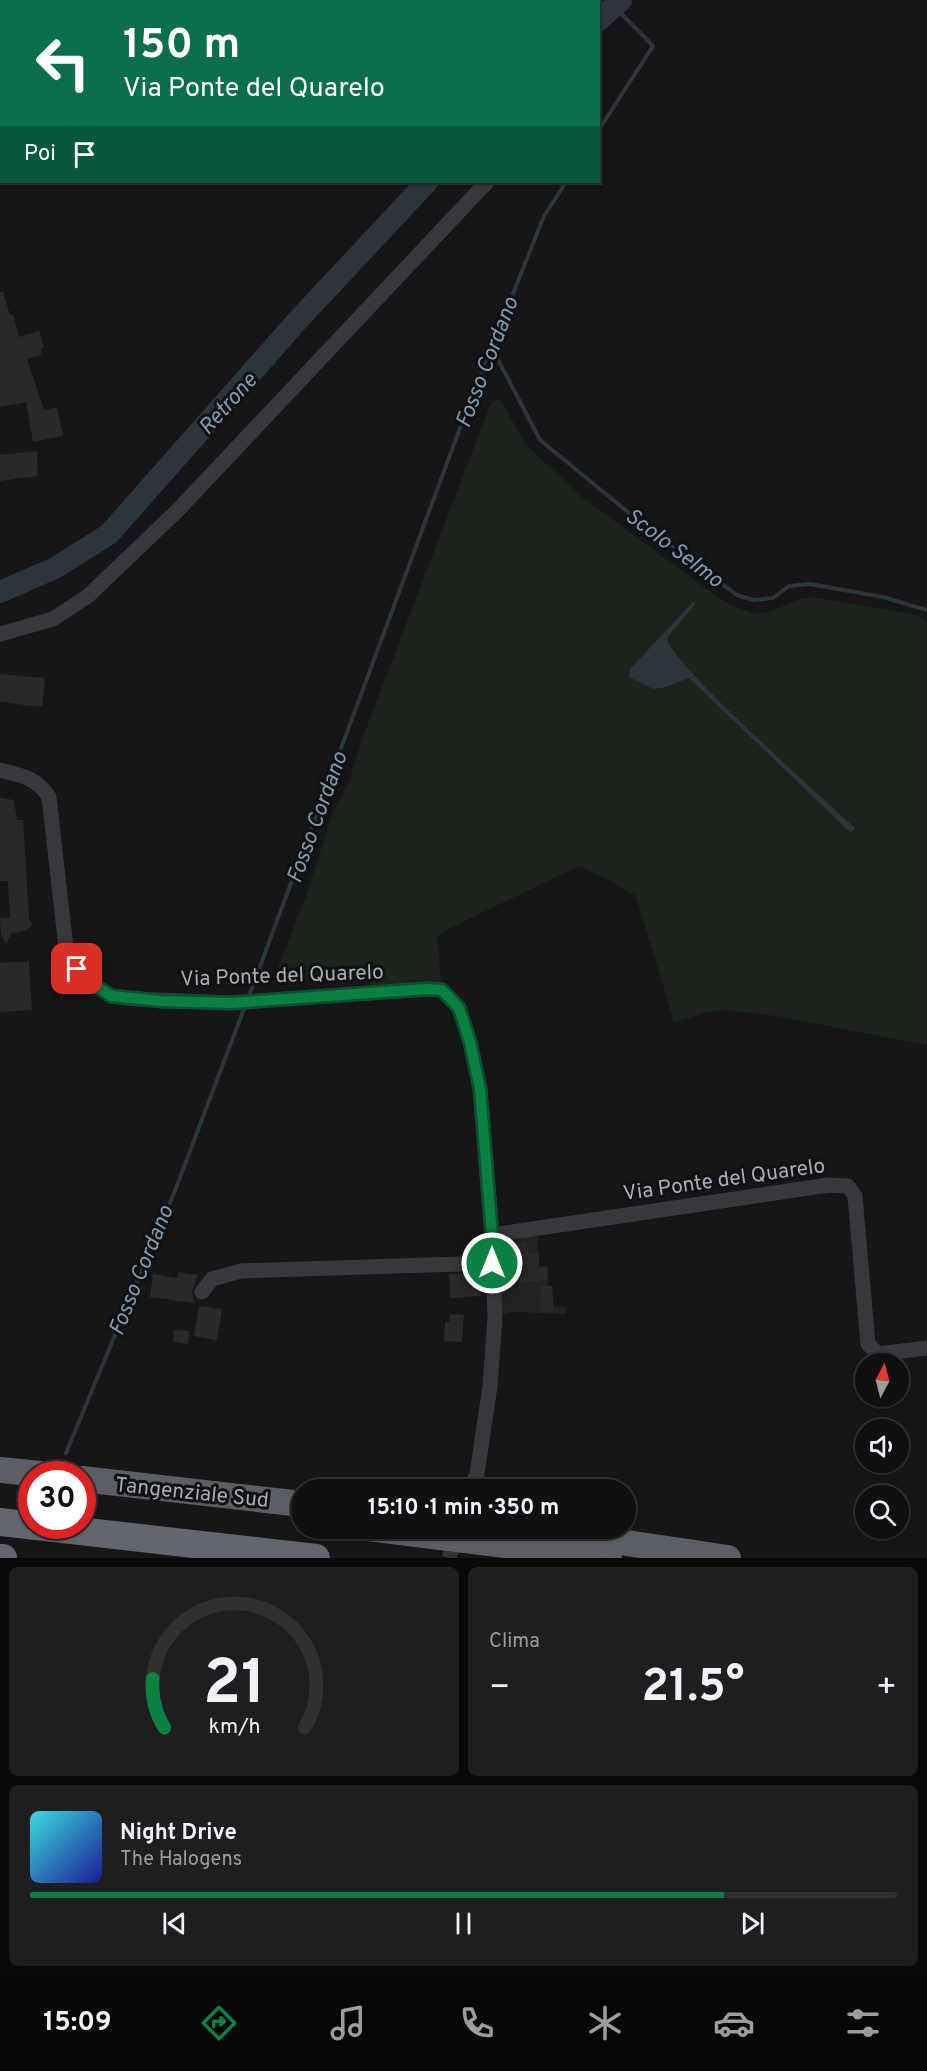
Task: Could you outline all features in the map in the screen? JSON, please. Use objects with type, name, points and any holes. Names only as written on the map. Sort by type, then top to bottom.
[{"type":"highway","points":[[0,1470],[18,1472]]},
{"type":"highway","name":"Tangenziale Sud","points":[[96,1481],[291,1503]]},
{"type":"highway","points":[[0,1487],[18,1489]]},
{"type":"highway","name":"Tangenziale Sud","points":[[96,1498],[291,1520]]},
{"type":"highway","points":[[0,1522],[316,1558]]},
{"type":"highway","points":[[456,1539],[609,1558]]},
{"type":"highway","points":[[596,1539],[728,1558]]},
{"type":"street","points":[[0,634],[53,619],[88,596],[178,510],[486,183]]},
{"type":"street","name":"Via Ponte del Quarelo","points":[[0,770],[32,779],[43,787],[49,797],[66,948],[83,976],[111,996],[231,1003],[426,989],[442,990],[459,1008],[470,1042],[480,1089],[492,1235],[495,1317],[489,1386],[474,1479]]},
{"type":"street","name":"Via Ponte del Quarelo","points":[[492,1235],[829,1185],[848,1185],[855,1197],[868,1344],[878,1354],[927,1348]]},
{"type":"street","points":[[202,1292],[212,1279],[242,1271],[492,1263]]},
{"type":"shaded area","points":[[498,399],[525,444],[582,497],[716,596],[735,607],[757,614],[812,597],[917,615],[927,621],[927,1045],[776,1016],[725,1010],[708,1012],[674,1022],[636,896],[579,866],[442,932],[437,938],[442,990],[371,993],[368,977],[364,976],[272,983],[306,896],[332,815],[349,782],[364,734],[491,403]]},
{"type":"shaded area","points":[[693,602],[695,603],[693,607],[667,638],[674,651],[720,701],[855,828],[851,833],[689,678],[666,687],[653,689],[629,677],[630,669]]},
{"type":"shaded area","points":[[537,1230],[539,1266],[547,1266],[548,1285],[552,1286],[554,1306],[566,1307],[566,1314],[512,1312],[499,1315],[495,1237]]},
{"type":"building","points":[[0,292],[3,292],[10,315],[13,314],[19,337],[39,331],[44,348],[41,349],[42,355],[27,359],[44,410],[57,407],[63,436],[33,442],[26,402],[0,407]]},
{"type":"building","points":[[37,451],[38,476],[0,481],[0,455]]},
{"type":"building","points":[[0,674],[45,678],[42,707],[0,702]]},
{"type":"building","points":[[0,798],[14,800],[17,820],[23,820],[29,919],[33,925],[24,931],[12,933],[6,944],[1,934],[0,918],[10,917],[8,881],[0,881]]},
{"type":"building","points":[[29,961],[32,1010],[0,1012],[0,963]]},
{"type":"building","points":[[527,1241],[529,1255],[539,1255],[539,1267],[547,1266],[548,1280],[507,1283],[506,1257],[517,1256],[516,1242]]},
{"type":"building","points":[[178,1272],[198,1275],[192,1290],[194,1303],[150,1297],[153,1274],[177,1278]]},
{"type":"building","points":[[479,1273],[481,1296],[450,1298],[449,1274]]},
{"type":"building","points":[[541,1286],[552,1286],[554,1311],[540,1312]]},
{"type":"building","points":[[199,1306],[222,1309],[217,1340],[194,1336]]},
{"type":"building","points":[[450,1314],[464,1315],[462,1342],[444,1341],[445,1322],[449,1322]]},
{"type":"building","points":[[174,1330],[189,1331],[188,1344],[173,1342]]},
{"type":"waterway","name":"Retrone","points":[[600,19],[621,0]]},
{"type":"waterway","name":"Fosso Cordano","points":[[600,128],[653,46],[614,6]]},
{"type":"waterway","name":"Retrone","points":[[0,592],[55,568],[109,534],[299,319],[426,183]]},
{"type":"waterway","name":"Fosso Cordano","points":[[249,996],[469,404],[544,216],[565,183]]},
{"type":"waterway","name":"Scolo Selmo","points":[[492,348],[540,440],[656,535],[737,595],[753,600],[773,598],[789,586],[810,584],[883,597],[927,610]]},
{"type":"waterway","name":"Fosso Cordano","points":[[66,1453],[176,1188],[245,1006]]},
{"type":"tunnel","points":[[449,1558],[455,1539]]},
{"type":"route","points":[[77,969],[90,982],[111,996],[161,1001],[231,1003],[426,989],[442,990],[459,1008],[470,1042],[480,1089],[492,1235],[492,1263]]}]
